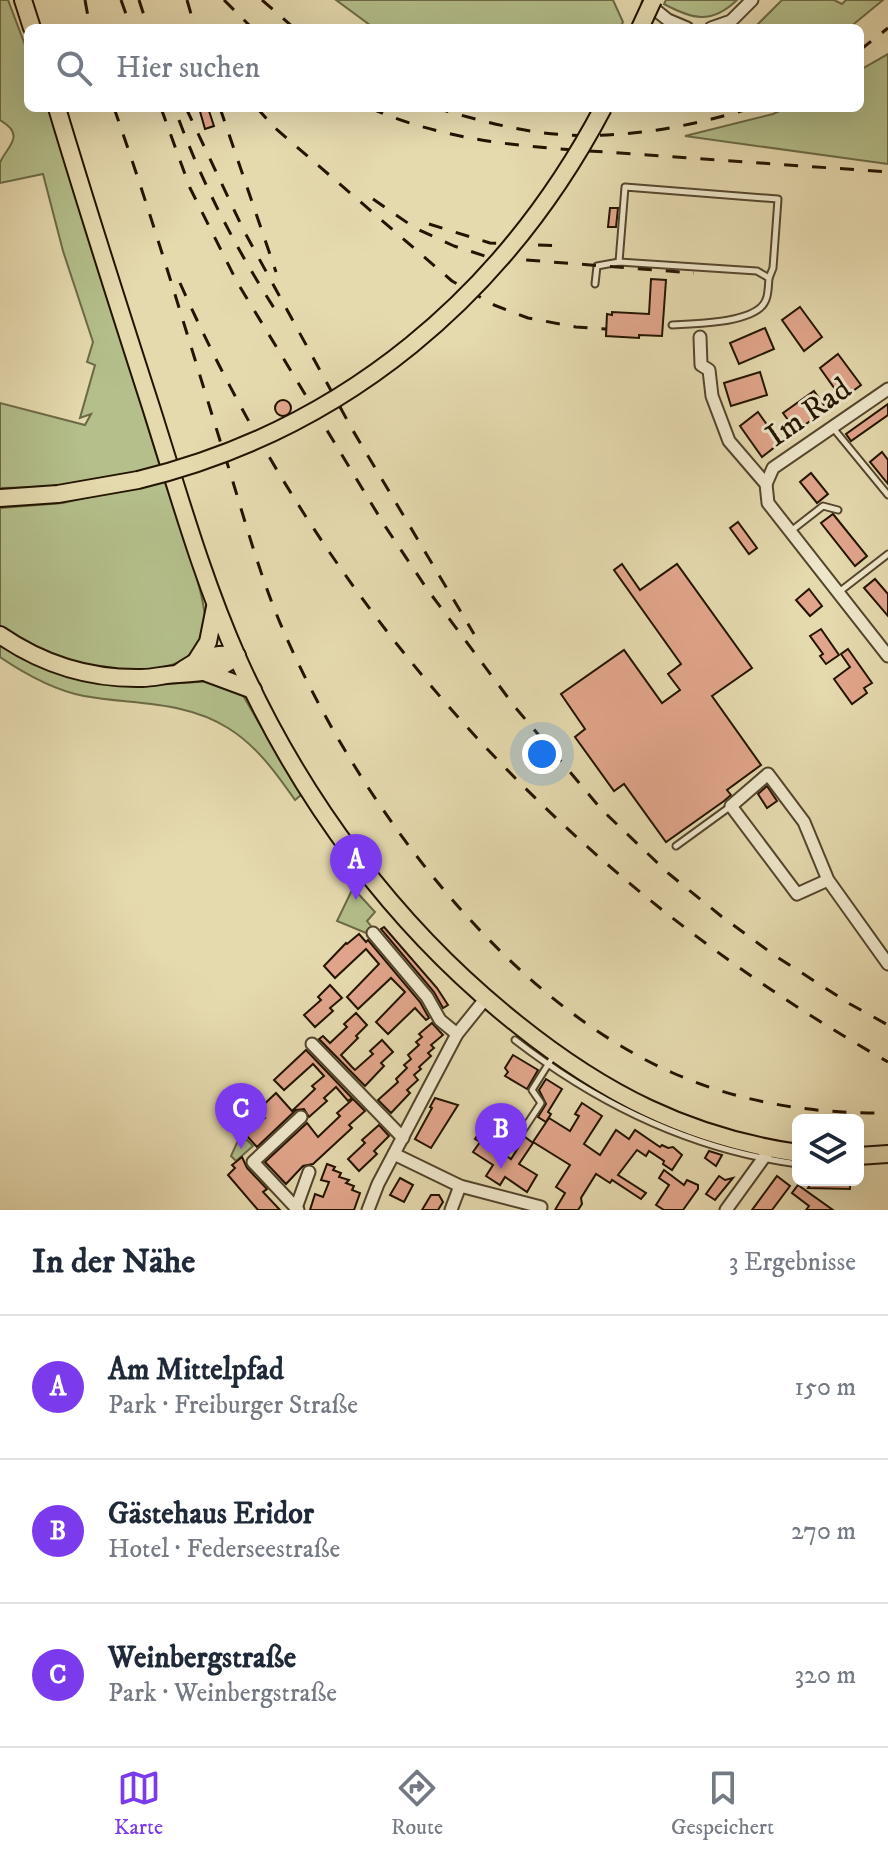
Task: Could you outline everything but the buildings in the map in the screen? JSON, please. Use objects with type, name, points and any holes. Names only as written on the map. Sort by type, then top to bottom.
[{"type":"main road","points":[[642,24],[653,0]]},
{"type":"main road","points":[[58,112],[215,603],[253,690],[303,781],[340,837],[378,886],[442,957],[551,1059],[659,1115],[767,1153],[792,1153]]},
{"type":"main road","points":[[0,498],[58,494],[138,480],[214,457],[289,425],[350,390],[411,346],[475,288],[529,227],[576,158],[601,112]]},
{"type":"main road","points":[[202,667],[215,603]]},
{"type":"main road","points":[[0,635],[47,661],[85,672],[128,678],[177,674],[202,667],[218,654],[237,656]]},
{"type":"main road","points":[[202,667],[253,690]]},
{"type":"main road","points":[[864,1156],[888,1154]]},
{"type":"street","points":[[645,0],[668,20],[678,24]]},
{"type":"street","points":[[722,24],[731,21],[752,0]]},
{"type":"street","points":[[700,337],[701,365],[709,370],[712,396],[729,441],[766,484],[768,503],[888,656]]},
{"type":"street","name":"Im Rad","points":[[766,484],[773,468],[888,389]]},
{"type":"street","points":[[828,880],[797,894],[731,806],[768,774],[804,822],[828,880],[888,964]]},
{"type":"street","points":[[373,933],[427,997],[440,1020],[457,1034]]},
{"type":"street","points":[[368,1210],[457,1034],[486,998]]},
{"type":"street","points":[[312,1044],[403,1138]]},
{"type":"street","points":[[301,1117],[253,1162],[297,1209],[309,1172]]},
{"type":"street","points":[[726,1210],[767,1153]]},
{"type":"street","points":[[394,1154],[460,1186],[541,1207]]},
{"type":"street","points":[[451,1210],[460,1186]]},
{"type":"lane","points":[[619,262],[625,187],[778,199],[773,268],[767,298],[760,308],[742,316],[702,324],[672,325]]},
{"type":"lane","points":[[595,284],[597,266],[619,262],[757,271],[769,278]]},
{"type":"lane","points":[[700,337],[702,324]]},
{"type":"lane","points":[[832,427],[888,495]]},
{"type":"lane","points":[[790,531],[823,506],[838,510]]},
{"type":"lane","points":[[838,592],[888,554]]},
{"type":"lane","points":[[676,846],[731,806]]},
{"type":"lane","points":[[512,1147],[541,1103],[532,1090],[551,1059],[515,1040]]},
{"type":"lane","points":[[767,1153],[792,1162]]},
{"type":"green space","points":[[0,0],[8,0],[24,42],[24,112],[50,112],[52,118],[160,466],[81,483],[0,488],[0,403],[85,425],[91,414],[80,418],[95,365],[87,362],[93,342],[63,251],[43,174],[0,183],[0,163],[14,137],[13,131],[0,120]]},
{"type":"green space","points":[[336,0],[613,0],[623,22],[622,24],[369,24]]},
{"type":"green space","points":[[666,0],[737,0],[719,13],[701,17],[674,9],[664,4]]},
{"type":"green space","points":[[782,0],[834,0],[842,4],[846,0],[883,0],[854,24],[758,24]]},
{"type":"green space","points":[[888,54],[888,164],[685,136],[777,112],[864,112],[864,68]]},
{"type":"green space","points":[[164,479],[205,615],[205,628],[199,645],[187,657],[150,670],[87,667],[43,652],[0,626],[0,508],[63,503]]},
{"type":"green space","points":[[0,643],[148,685],[214,681],[241,692],[301,795],[295,800],[257,752],[238,735],[211,719],[176,708],[84,696],[62,690],[0,657]]},
{"type":"green space","points":[[353,888],[375,912],[367,921],[375,931],[371,935],[337,921]]},
{"type":"green space","points":[[241,1134],[253,1146],[236,1161],[231,1156]]},
{"type":"railway","points":[[85,0],[89,24]]},
{"type":"railway","points":[[121,0],[130,24]]},
{"type":"railway","points":[[139,0],[147,24]]},
{"type":"railway","points":[[187,0],[194,24]]},
{"type":"railway","points":[[224,0],[248,24]]},
{"type":"railway","points":[[262,0],[289,24]]},
{"type":"railway","points":[[864,47],[888,28]]},
{"type":"railway","points":[[115,112],[254,552],[276,612],[315,696],[394,826],[442,887],[494,945],[550,996],[610,1039],[673,1073],[751,1099],[805,1109],[888,1113]]},
{"type":"railway","points":[[162,112],[190,188],[237,282],[385,526],[427,589],[515,707],[602,810],[668,873],[774,955],[888,1025]]},
{"type":"railway","points":[[188,112],[244,231],[352,429],[474,634]]},
{"type":"railway","points":[[221,112],[276,272]]},
{"type":"railway","points":[[261,112],[275,128],[452,281],[494,305],[528,318],[606,329]]},
{"type":"railway","points":[[380,112],[435,130],[499,143],[888,172]]},
{"type":"railway","points":[[449,112],[524,130],[564,135],[645,132],[736,112]]},
{"type":"railway","points":[[179,120],[222,217],[274,308]]},
{"type":"railway","points":[[373,199],[415,228],[488,257],[694,273]]},
{"type":"railway","points":[[429,224],[490,243],[566,246]]},
{"type":"railway","points":[[180,283],[240,406],[309,521],[386,630],[470,731],[563,824],[663,911],[772,990],[888,1062]]},
{"type":"place","name":"Am Mittelpfad","points":[[356,900]]},
{"type":"place","name":"Weinbergstraße","points":[[241,1149]]},
{"type":"place","name":"Gästehaus Eridor","points":[[501,1169]]}]
